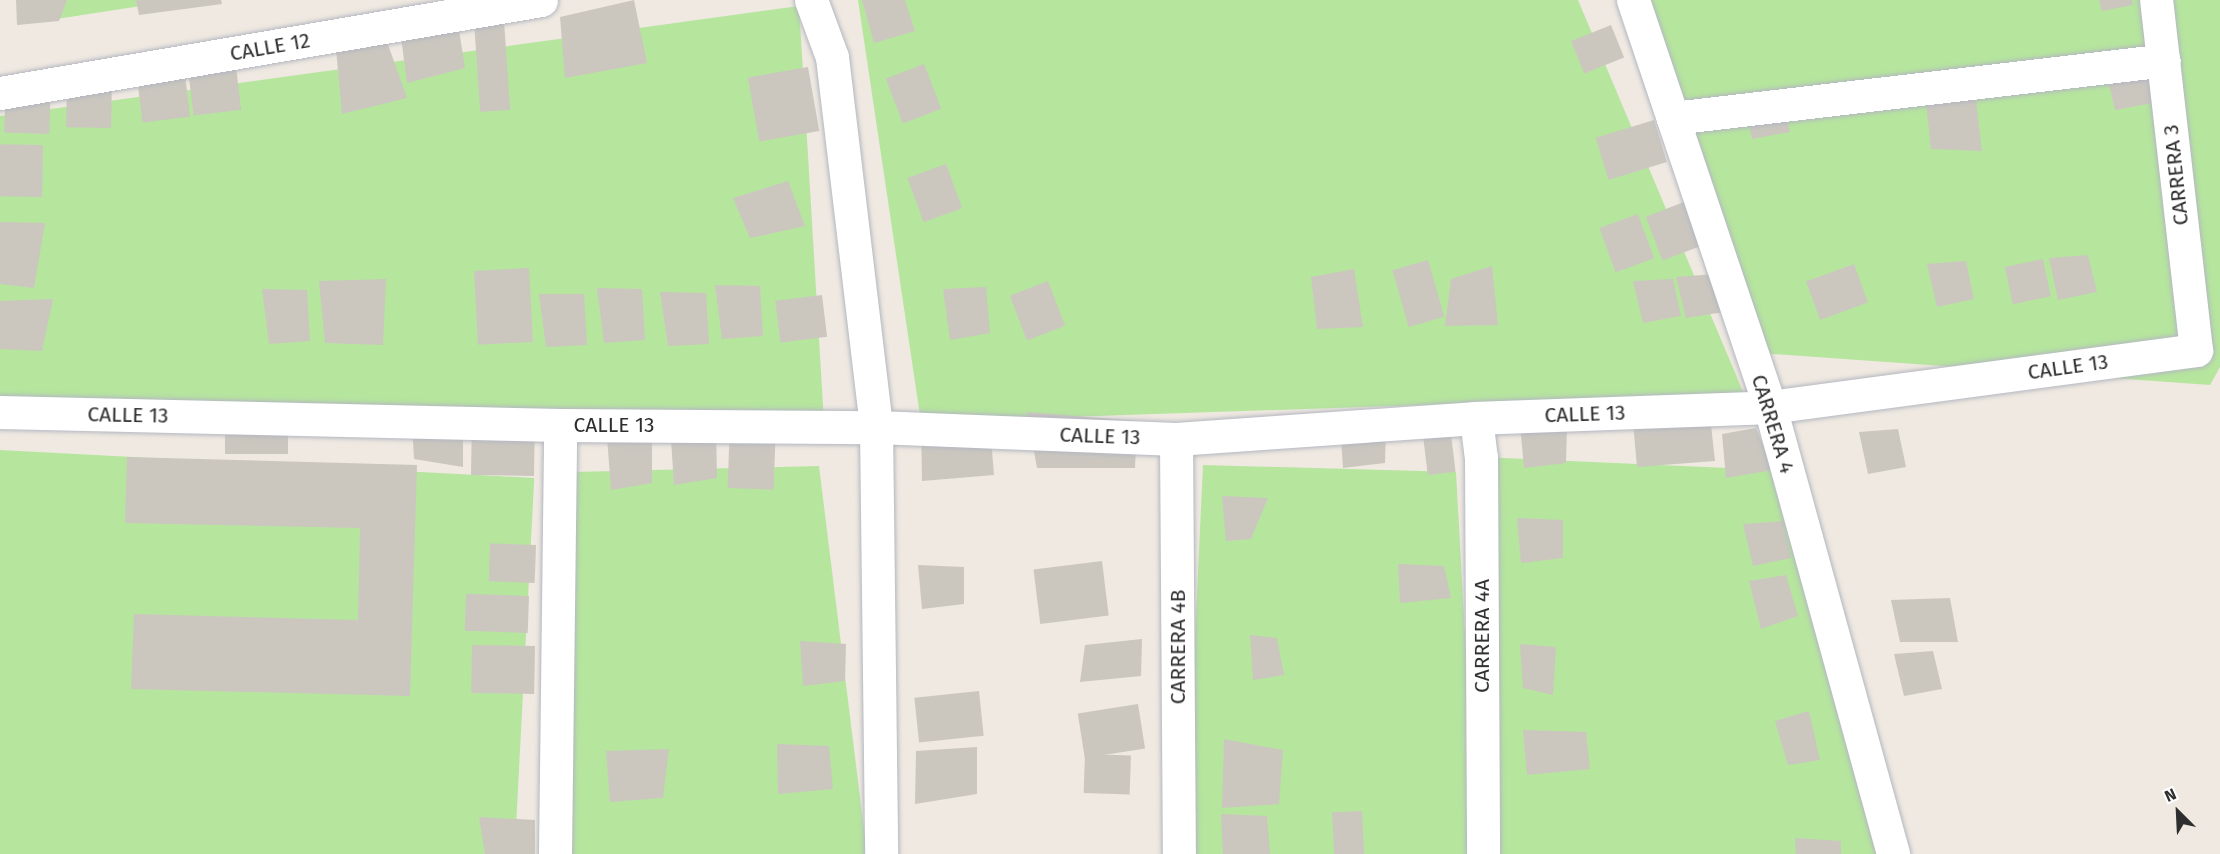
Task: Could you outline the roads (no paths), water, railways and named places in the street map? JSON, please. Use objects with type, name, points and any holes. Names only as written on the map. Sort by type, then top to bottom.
[{"type":"street","name":"CALLE 12","points":[[0,93],[541,0]]},
{"type":"street","points":[[811,0],[832,57],[876,427],[881,854]]},
{"type":"street","name":"CARRERA 4","points":[[1633,0],[1770,407],[1893,854]]},
{"type":"street","name":"CARRERA 3","points":[[2156,0],[2196,350]]},
{"type":"street","points":[[1673,118],[2164,60]]},
{"type":"street","name":"CALLE 13","points":[[0,412],[560,425],[876,427],[1176,439],[1476,418],[1770,407],[2196,350]]},
{"type":"street","name":"CARRERA 4A","points":[[1476,418],[1481,456],[1483,854]]},
{"type":"street","points":[[555,854],[560,425]]},
{"type":"street","name":"CARRERA 4B","points":[[1176,439],[1179,854]]}]
